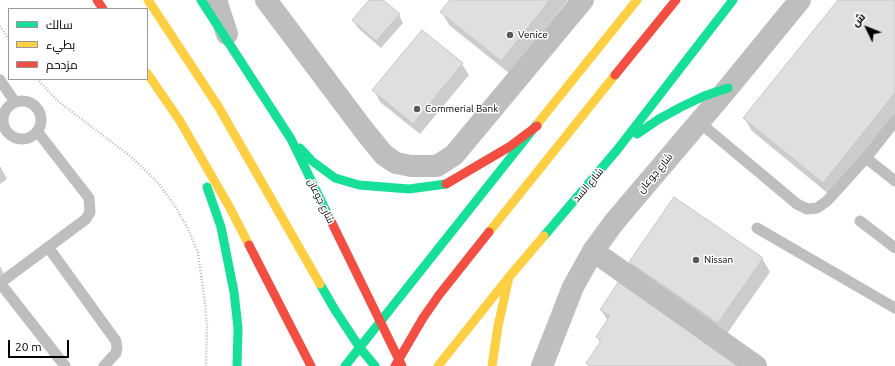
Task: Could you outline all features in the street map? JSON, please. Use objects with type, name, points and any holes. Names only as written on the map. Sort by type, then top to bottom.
[{"type":"main road","points":[[148,0],[218,106],[335,310],[360,348],[378,364]]},
{"type":"main road","name":"شارع جوعان","points":[[201,0],[291,139],[381,321],[399,364]]},
{"type":"main road","points":[[345,366],[637,0]]},
{"type":"main road","points":[[399,364],[424,318],[439,295],[676,0]]},
{"type":"main road","name":"شارع السد","points":[[438,366],[509,278],[618,150],[733,0]]},
{"type":"main road","points":[[148,74],[180,121],[230,208],[311,366]]},
{"type":"main road","points":[[618,150],[637,134],[659,119],[704,96],[728,88]]},
{"type":"main road","points":[[180,121],[221,227],[234,292],[238,328],[237,366]]},
{"type":"main road","points":[[291,139],[312,161],[335,178],[360,185],[409,189],[446,184],[509,147],[537,126]]},
{"type":"main road","points":[[492,366],[498,326],[509,278]]},
{"type":"main road","points":[[381,321],[382,349]]},
{"type":"street","name":"شارع جوعان","points":[[216,0],[230,43]]},
{"type":"street","points":[[266,0],[384,155],[396,163],[411,166],[437,166],[454,155],[584,0]]},
{"type":"street","name":"شارع جوعان","points":[[542,366],[573,286],[593,251],[615,221],[728,88],[800,0]]},
{"type":"street","points":[[593,251],[756,366]]},
{"type":"lane","points":[[0,80],[15,102]]},
{"type":"lane","points":[[22,100],[30,102],[36,106],[40,113],[41,120],[37,131],[28,138],[21,139],[13,137],[7,133],[3,126],[2,119],[4,111],[9,105],[15,102],[22,100]]},
{"type":"lane","points":[[699,122],[797,204],[807,209],[818,208],[827,201],[866,158],[895,121]]},
{"type":"lane","points":[[37,131],[89,198],[90,212],[86,219],[0,283],[65,366]]},
{"type":"lane","points":[[866,158],[895,181]]},
{"type":"lane","points":[[860,220],[895,248]]},
{"type":"lane","points":[[757,228],[895,308]]},
{"type":"lane","points":[[48,247],[116,341],[116,353],[104,366]]},
{"type":"path","points":[[0,26],[8,38]]},
{"type":"path","points":[[38,80],[59,102],[130,156],[159,184],[175,206],[188,229],[198,253],[207,327],[206,366]]},
{"type":"building","points":[[369,0],[383,0],[400,14],[376,41],[352,20]]},
{"type":"building","points":[[450,0],[550,0],[501,61],[440,12]]},
{"type":"building","points":[[838,0],[895,0],[895,93],[823,183],[743,118]]},
{"type":"building","points":[[422,30],[463,63],[413,124],[372,90]]},
{"type":"building","name":"Nissan","points":[[674,197],[763,258],[718,323],[629,262]]},
{"type":"building","points":[[619,281],[747,366],[590,366],[586,363],[601,341],[596,337],[610,316],[600,310]]},
{"type":"traffic: fast","points":[[201,0],[291,139],[330,219]]},
{"type":"traffic: fast","points":[[544,236],[617,150],[733,0]]},
{"type":"traffic: fast","points":[[637,134],[659,119],[681,107],[704,96],[728,88]]},
{"type":"traffic: fast","points":[[345,366],[538,123]]},
{"type":"traffic: fast","points":[[300,148],[312,161],[335,178],[359,185],[409,189],[446,184]]},
{"type":"traffic: fast","points":[[207,187],[221,227],[234,292],[238,328],[237,366]]},
{"type":"traffic: fast","points":[[320,284],[360,348],[375,366]]},
{"type":"traffic: slow","points":[[148,0],[218,106],[320,284]]},
{"type":"traffic: slow","points":[[538,123],[637,0]]},
{"type":"traffic: slow","points":[[148,74],[180,121],[230,208],[249,245]]},
{"type":"traffic: slow","points":[[489,232],[615,75]]},
{"type":"traffic: slow","points":[[438,366],[509,277],[544,236]]},
{"type":"traffic: slow","points":[[492,366],[498,326],[509,277]]},
{"type":"traffic: jam","points":[[97,0],[102,8]]},
{"type":"traffic: jam","points":[[615,75],[676,0]]},
{"type":"traffic: jam","points":[[446,184],[509,147],[537,126]]},
{"type":"traffic: jam","points":[[330,219],[402,366]]},
{"type":"traffic: jam","points":[[395,366],[423,318],[439,295],[489,232]]},
{"type":"traffic: jam","points":[[249,245],[311,366]]},
{"type":"place","name":"Venice","points":[[510,35]]},
{"type":"place","name":"Commerial Bank","points":[[417,109]]},
{"type":"place","name":"Nissan","points":[[696,260]]}]
